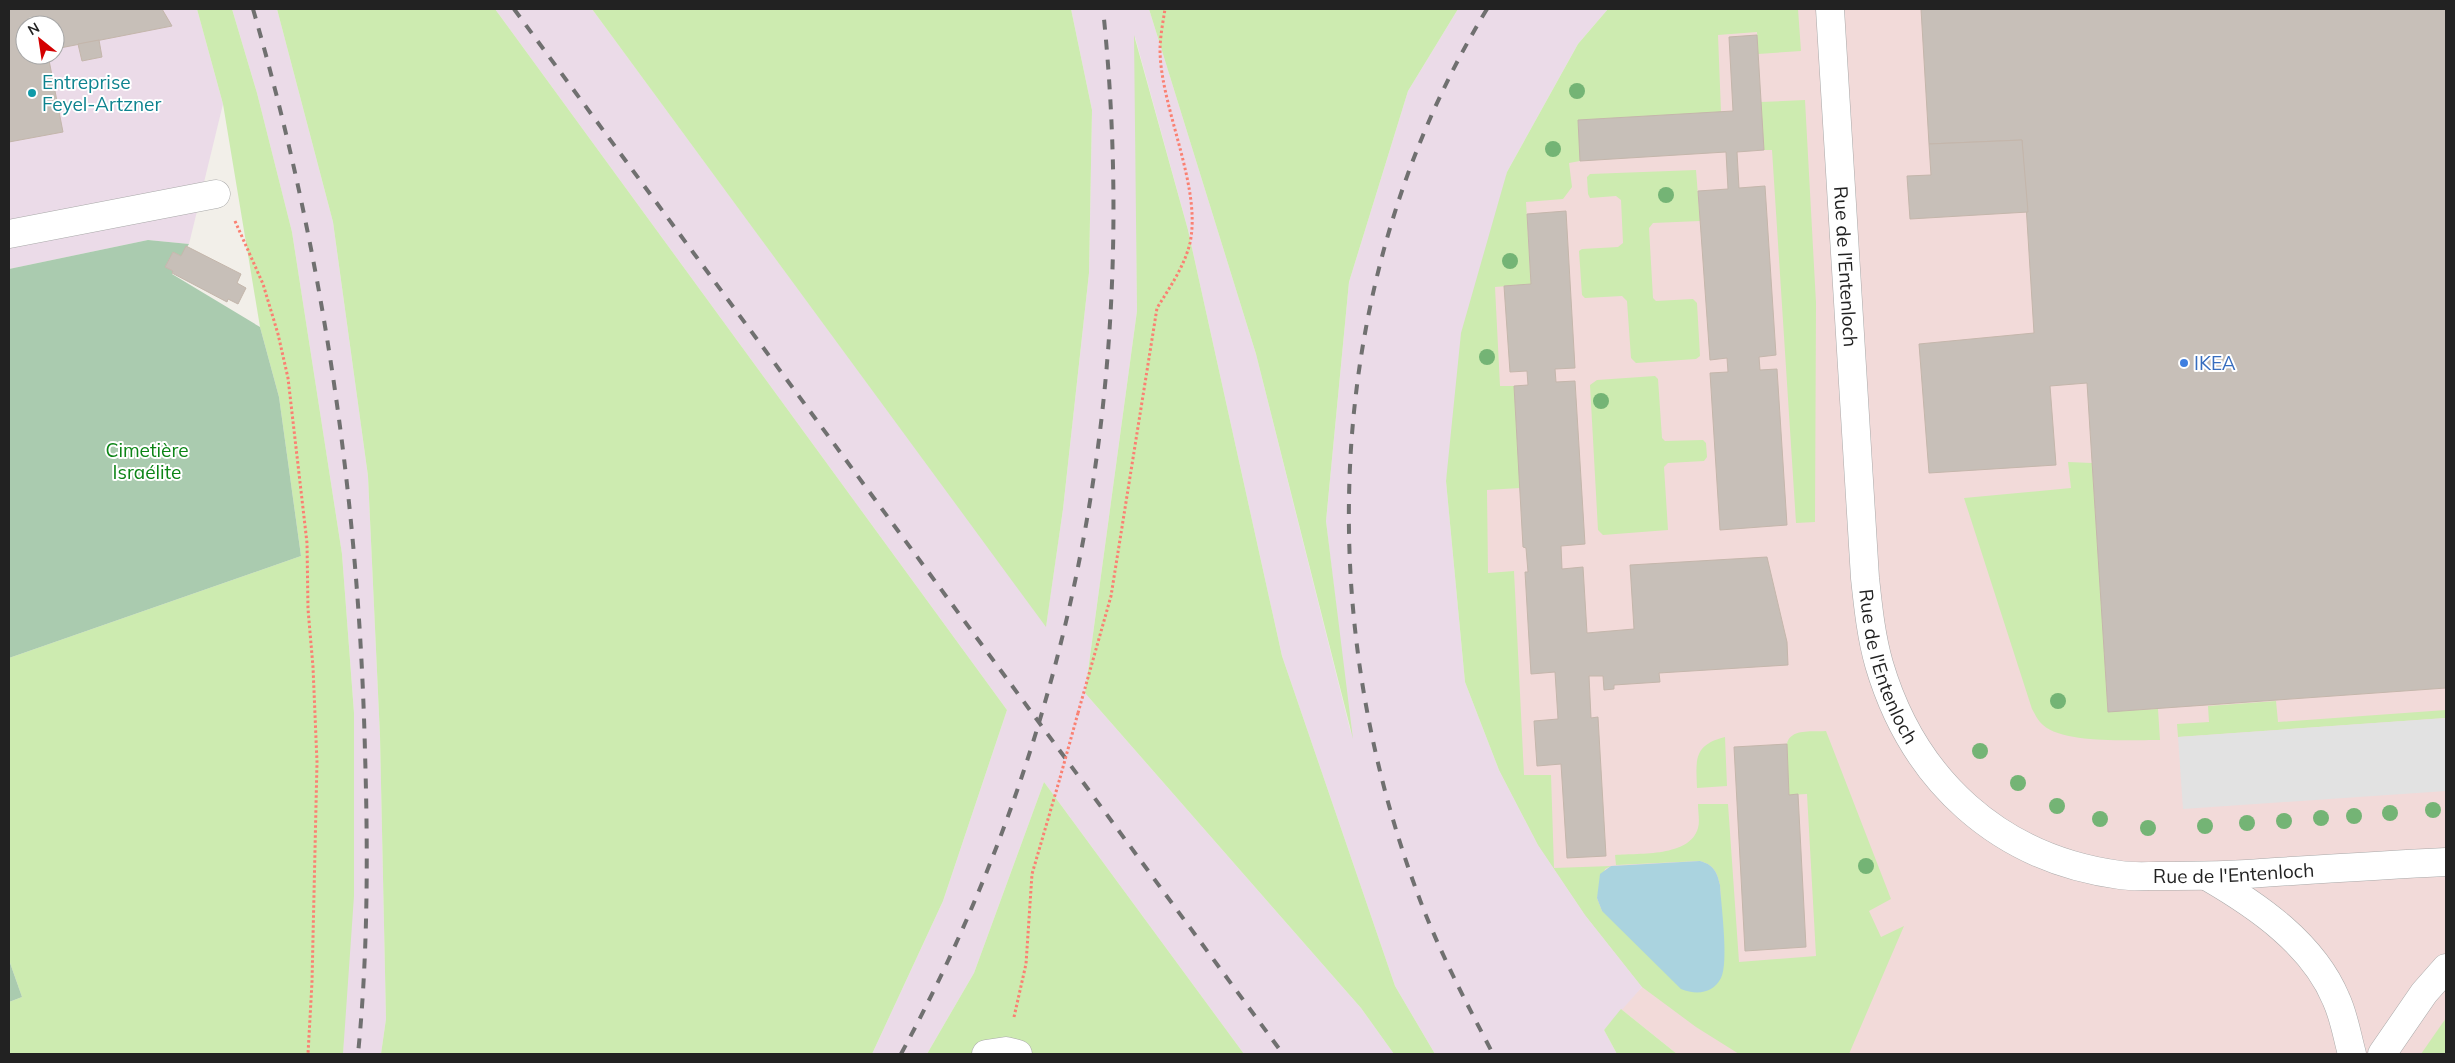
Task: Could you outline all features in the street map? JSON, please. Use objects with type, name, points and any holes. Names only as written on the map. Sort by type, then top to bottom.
[{"type":"street","name":"Rue de l'Entenloch","points":[[1830,9],[1865,578],[1871,630],[1879,663],[1891,698],[1909,734],[1931,767],[1959,801],[2005,837],[2035,853],[2076,867],[2122,876],[2208,877],[2446,862]]},
{"type":"street","points":[[9,234],[216,194]]},
{"type":"street","points":[[2208,877],[2255,906],[2283,928],[2305,952],[2322,974],[2336,999],[2352,1054]]},
{"type":"street","points":[[2382,1054],[2424,993],[2446,968]]},
{"type":"path","points":[[1003,1053],[1026,964],[1032,874],[1111,596],[1157,308],[1182,266],[1190,242],[1190,203],[1163,78],[1160,50],[1165,9]]},
{"type":"path","points":[[216,194],[235,220],[263,284],[278,334],[288,378],[295,432],[306,543],[308,609],[314,667],[317,762],[312,982],[308,1054]]},
{"type":"shaded area","points":[[9,9],[197,9],[223,104],[189,244],[148,240],[9,269]]},
{"type":"shaded area","points":[[232,9],[277,9],[333,222],[368,476],[380,736],[386,1019],[381,1054],[343,1054],[354,713],[342,554],[292,232],[257,93]]},
{"type":"shaded area","points":[[495,9],[592,9],[1046,626],[1063,509],[1089,273],[1092,110],[1071,9],[1149,9],[1256,354],[1351,733],[1326,521],[1349,282],[1408,91],[1458,9],[1608,9],[1578,44],[1507,172],[1446,481],[1465,682],[1499,770],[1538,845],[1585,915],[1642,987],[1604,1030],[1617,1054],[1435,1054],[1395,986],[1282,656],[1188,230],[1135,37],[1137,311],[1085,693],[1361,1008],[1394,1054],[1244,1054],[1044,782],[974,973],[927,1054],[872,1054],[943,901],[1007,710]]},
{"type":"shaded area","points":[[1608,9],[2446,9],[2446,1054],[1677,1054],[1621,1009],[1642,987],[1585,915],[1538,845],[1499,770],[1461,333]]},
{"type":"shaded area","points":[[2446,718],[2446,791],[2183,809],[2178,737]]},
{"type":"green space","points":[[197,9],[232,9],[257,93],[292,232],[342,554],[354,713],[354,896],[343,1054],[9,1054],[9,1002],[22,997],[9,960],[9,658],[301,556],[279,397],[260,327],[223,104]]},
{"type":"green space","points":[[277,9],[495,9],[1007,710],[943,901],[872,1054],[381,1054],[386,1019],[380,736],[368,476],[333,222]]},
{"type":"green space","points":[[592,9],[1071,9],[1092,110],[1089,273],[1063,509],[1046,627]]},
{"type":"green space","points":[[1149,9],[1458,9],[1408,91],[1349,282],[1326,521],[1353,739],[1256,354]]},
{"type":"green space","points":[[1608,9],[1798,9],[1801,51],[1758,54],[1757,32],[1718,35],[1721,112],[1578,120],[1580,161],[1569,163],[1572,187],[1563,199],[1526,202],[1531,284],[1495,287],[1500,386],[1514,386],[1520,488],[1487,490],[1488,573],[1514,571],[1524,775],[1551,775],[1554,868],[1611,866],[1605,869],[1597,898],[1602,911],[1724,963],[1720,885],[1712,867],[1700,861],[1616,865],[1615,855],[1663,852],[1675,849],[1693,837],[1698,828],[1698,804],[1728,804],[1739,962],[1816,956],[1807,794],[1789,795],[1787,744],[1789,739],[1797,733],[1826,731],[1891,899],[1869,911],[1881,937],[1904,926],[1849,1054],[1739,1054],[1696,1027],[1642,987],[1585,915],[1538,845],[1499,770],[1465,682],[1446,481],[1461,333],[1507,172],[1578,44]]},
{"type":"green space","points":[[1134,35],[1188,230],[1282,656],[1395,986],[1435,1054],[1394,1054],[1361,1008],[1085,693],[1137,311]]},
{"type":"green space","points":[[1805,100],[1816,303],[1815,522],[1796,523],[1772,150],[1764,150],[1761,102]]},
{"type":"green space","points":[[1696,170],[1700,221],[1653,223],[1649,228],[1653,298],[1656,301],[1693,299],[1697,303],[1700,356],[1696,359],[1636,363],[1631,358],[1627,301],[1622,296],[1585,298],[1582,295],[1579,251],[1582,249],[1618,247],[1623,243],[1621,200],[1616,196],[1590,198],[1587,177],[1590,174]]},
{"type":"green space","name":"Cimetière Israélite","points":[[148,240],[189,244],[181,256],[173,252],[165,267],[173,271],[172,274],[260,327],[279,397],[301,556],[9,658],[9,269]]},
{"type":"green space","points":[[1655,376],[1658,379],[1662,438],[1665,441],[1703,440],[1706,443],[1707,457],[1704,461],[1668,463],[1664,467],[1668,530],[1603,535],[1598,530],[1590,385],[1597,380]]},
{"type":"green space","points":[[2068,462],[2092,463],[2108,711],[2158,709],[2160,740],[2098,740],[2066,735],[2053,731],[2043,725],[2032,709],[1964,498],[2071,488]]},
{"type":"green space","points":[[2276,701],[2278,722],[2446,710],[2446,718],[2178,737],[2177,724],[2209,722],[2208,706]]},
{"type":"green space","points":[[1725,737],[1727,786],[1697,788],[1696,769],[1702,749],[1707,744]]},
{"type":"green space","points":[[1044,782],[1244,1054],[927,1054],[974,973]]},
{"type":"green space","points":[[9,960],[22,997],[9,1002]]},
{"type":"green space","points":[[1621,1009],[1677,1054],[1617,1054],[1604,1030]]},
{"type":"green space","points":[[2446,1018],[2446,1054],[2421,1054]]},
{"type":"water","points":[[1700,861],[1709,865],[1718,876],[1724,933],[1724,960],[1721,978],[1718,983],[1704,992],[1692,992],[1681,989],[1602,911],[1597,898],[1600,874],[1611,866]]},
{"type":"building","name":"Entreprise Feyel-Artzner","points":[[9,9],[162,9],[172,26],[65,47],[65,15],[15,15],[15,65],[50,65],[63,132],[9,142]]},
{"type":"building","name":"IKEA","points":[[1921,9],[2446,9],[2446,688],[2108,712],[2087,383],[2050,386],[2056,465],[1929,473],[1919,344],[2034,333],[2022,140],[1929,144]]},
{"type":"building","points":[[1757,35],[1764,150],[1737,152],[1739,188],[1765,186],[1776,355],[1759,357],[1760,370],[1777,369],[1787,525],[1720,530],[1710,373],[1728,372],[1727,358],[1710,360],[1698,191],[1728,189],[1726,152],[1580,161],[1578,120],[1733,111],[1729,37]]},
{"type":"building","points":[[99,40],[102,57],[82,61],[78,44]]},
{"type":"building","points":[[2022,140],[2028,212],[1910,219],[1907,176],[1931,175],[1929,144]]},
{"type":"building","points":[[1566,211],[1575,368],[1555,369],[1556,382],[1575,381],[1585,544],[1561,546],[1562,569],[1583,567],[1587,633],[1634,629],[1630,565],[1767,557],[1787,642],[1788,665],[1659,673],[1660,682],[1614,685],[1614,689],[1604,690],[1603,676],[1589,676],[1591,718],[1598,717],[1606,856],[1567,858],[1561,764],[1537,766],[1534,721],[1558,719],[1555,672],[1531,674],[1525,572],[1528,572],[1526,548],[1523,547],[1514,386],[1528,385],[1527,371],[1510,372],[1504,286],[1531,284],[1527,214]]},
{"type":"building","points":[[186,246],[241,274],[237,283],[246,288],[238,304],[228,299],[227,302],[172,273],[173,271],[165,267],[173,252],[181,256]]},
{"type":"building","points":[[1787,744],[1789,795],[1798,794],[1806,947],[1745,951],[1734,747]]},
{"type":"railway","points":[[253,9],[278,100],[318,284],[333,377],[355,564],[361,658],[367,827],[364,979],[358,1054]]},
{"type":"railway","points":[[514,9],[1283,1054]]},
{"type":"railway","points":[[901,1054],[961,931],[1012,806],[1052,678],[1082,547],[1102,415],[1112,281],[1112,145],[1103,9]]},
{"type":"railway","points":[[1487,9],[1433,112],[1392,220],[1365,332],[1351,446],[1350,561],[1361,676],[1385,789],[1428,920],[1454,978],[1493,1054]]},
{"type":"place","name":"Entreprise Feyel-Artzner","points":[[32,93]]},
{"type":"place","name":"IKEA","points":[[2184,363]]}]
